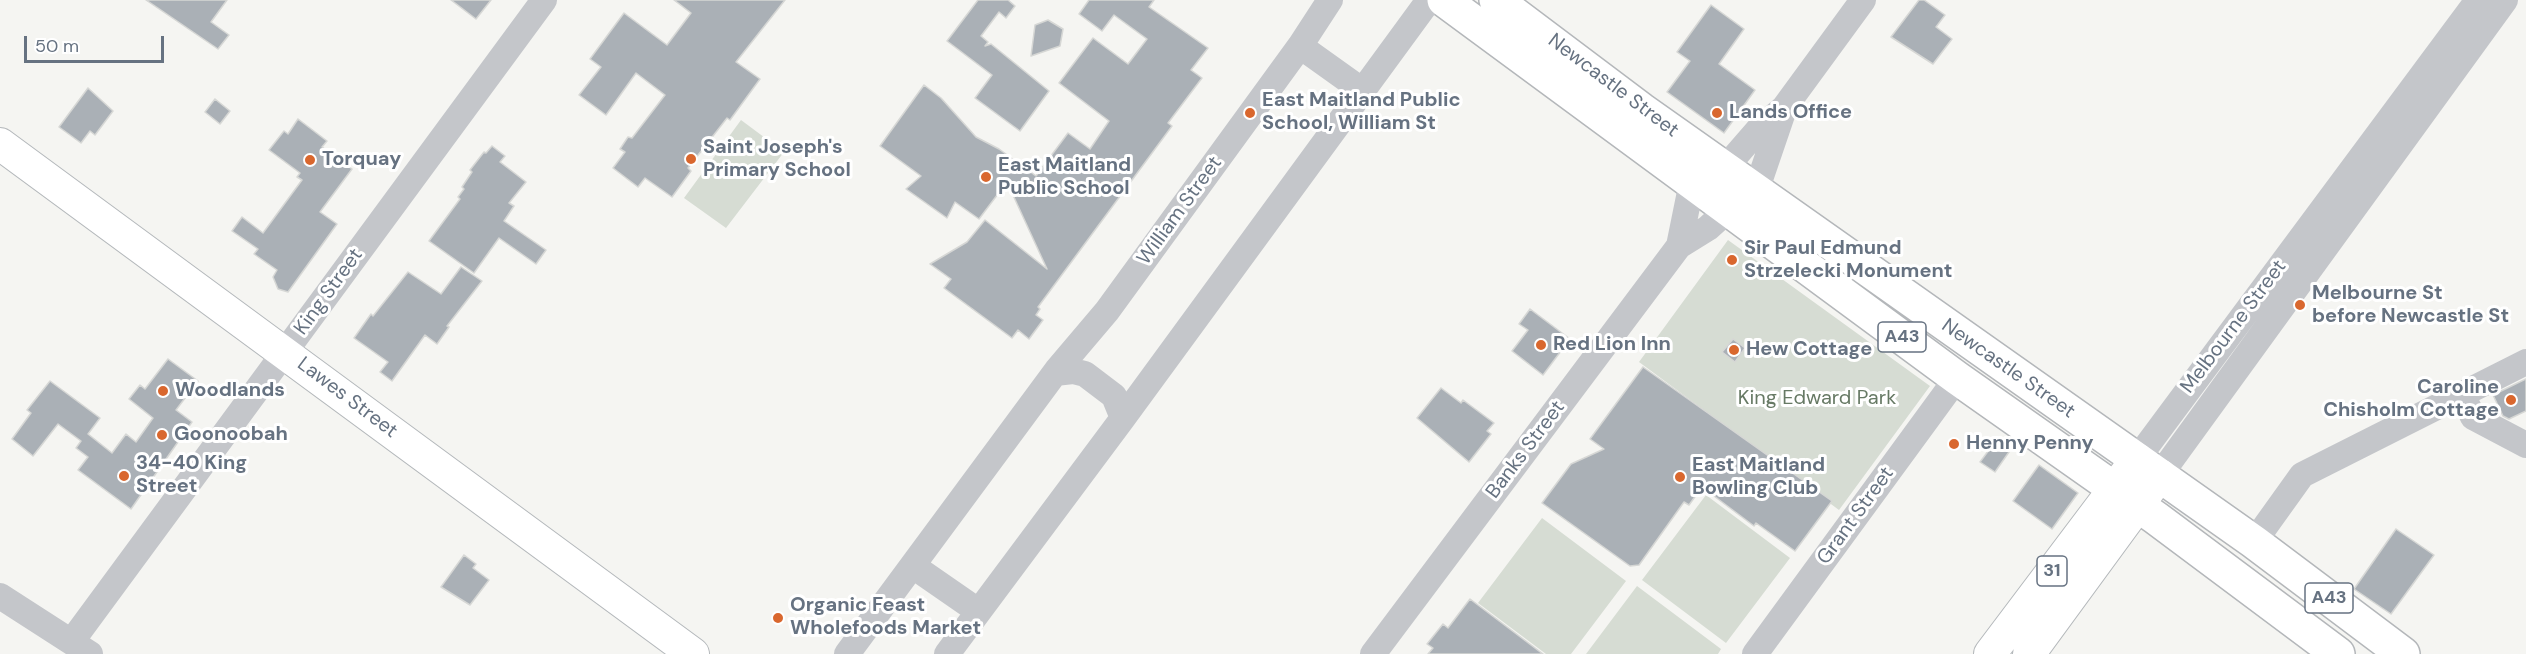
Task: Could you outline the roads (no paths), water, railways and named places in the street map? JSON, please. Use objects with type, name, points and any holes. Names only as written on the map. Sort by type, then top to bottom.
[{"type":"highway","name":"Newcastle Street","points":[[1444,0],[1957,378],[2126,497],[2338,654]]},
{"type":"highway","name":"Newcastle Street","points":[[1496,0],[1756,191],[2254,542],[2403,654]]},
{"type":"highway","points":[[1725,168],[1729,209]]},
{"type":"main road","name":"Lawes Street","points":[[0,144],[693,654]]},
{"type":"main road","name":"Melbourne Street","points":[[1990,654],[2126,497],[2148,467]]},
{"type":"main road","name":"Melbourne Street","points":[[2030,654],[2126,497]]},
{"type":"street","name":"King Street","points":[[81,648],[285,352],[544,0]]},
{"type":"street","name":"William Street","points":[[847,654],[1055,373],[1107,310],[1300,46],[1330,0]]},
{"type":"street","points":[[947,654],[1429,0]]},
{"type":"street","points":[[1725,168],[1758,130],[1784,108],[1863,0]]},
{"type":"street","name":"Melbourne Street","points":[[2148,467],[2478,0]]},
{"type":"street","name":"Melbourne Street","points":[[2148,467],[2505,0]]},
{"type":"street","points":[[1300,46],[1363,91]]},
{"type":"street","points":[[1756,191],[1784,108]]},
{"type":"street","name":"Banks Street","points":[[1679,246],[1692,182]]},
{"type":"street","name":"Banks Street","points":[[1374,654],[1679,246],[1708,228],[1729,209]]},
{"type":"street","points":[[2254,542],[2301,476],[2526,362]]},
{"type":"street","points":[[1055,373],[1073,371],[1085,374],[1114,396],[1123,418]]},
{"type":"street","name":"Grant Street","points":[[1755,654],[1957,378]]},
{"type":"street","points":[[2462,394],[2473,417],[2526,445]]},
{"type":"street","points":[[913,566],[978,611]]},
{"type":"street","points":[[0,596],[81,648]]},
{"type":"place","name":"East Maitland Public School, William St","points":[[1250,113]]},
{"type":"place","name":"Lands Office","points":[[1717,113]]},
{"type":"place","name":"Saint Joseph's Primary School","points":[[691,159]]},
{"type":"place","name":"Torquay","points":[[310,160]]},
{"type":"place","name":"East Maitland Public School","points":[[986,177]]},
{"type":"place","name":"Sir Paul Edmund Strzelecki Monument","points":[[1732,260]]},
{"type":"place","name":"Melbourne St before Newcastle St","points":[[2300,305]]},
{"type":"place","name":"Red Lion Inn","points":[[1541,345]]},
{"type":"place","name":"Hew Cottage","points":[[1734,350]]},
{"type":"place","name":"Woodlands","points":[[163,391]]},
{"type":"place","name":"Caroline Chisholm Cottage","points":[[2511,400]]},
{"type":"place","name":"Goonoobah","points":[[162,435]]},
{"type":"place","name":"Henny Penny","points":[[1954,444]]},
{"type":"place","name":"34-40 King Street","points":[[124,476]]},
{"type":"place","name":"East Maitland Bowling Club","points":[[1680,477]]},
{"type":"place","name":"Organic Feast Wholefoods Market","points":[[778,618]]},
{"type":"park label","name":"King Edward Park","points":[[1817,399]]}]
